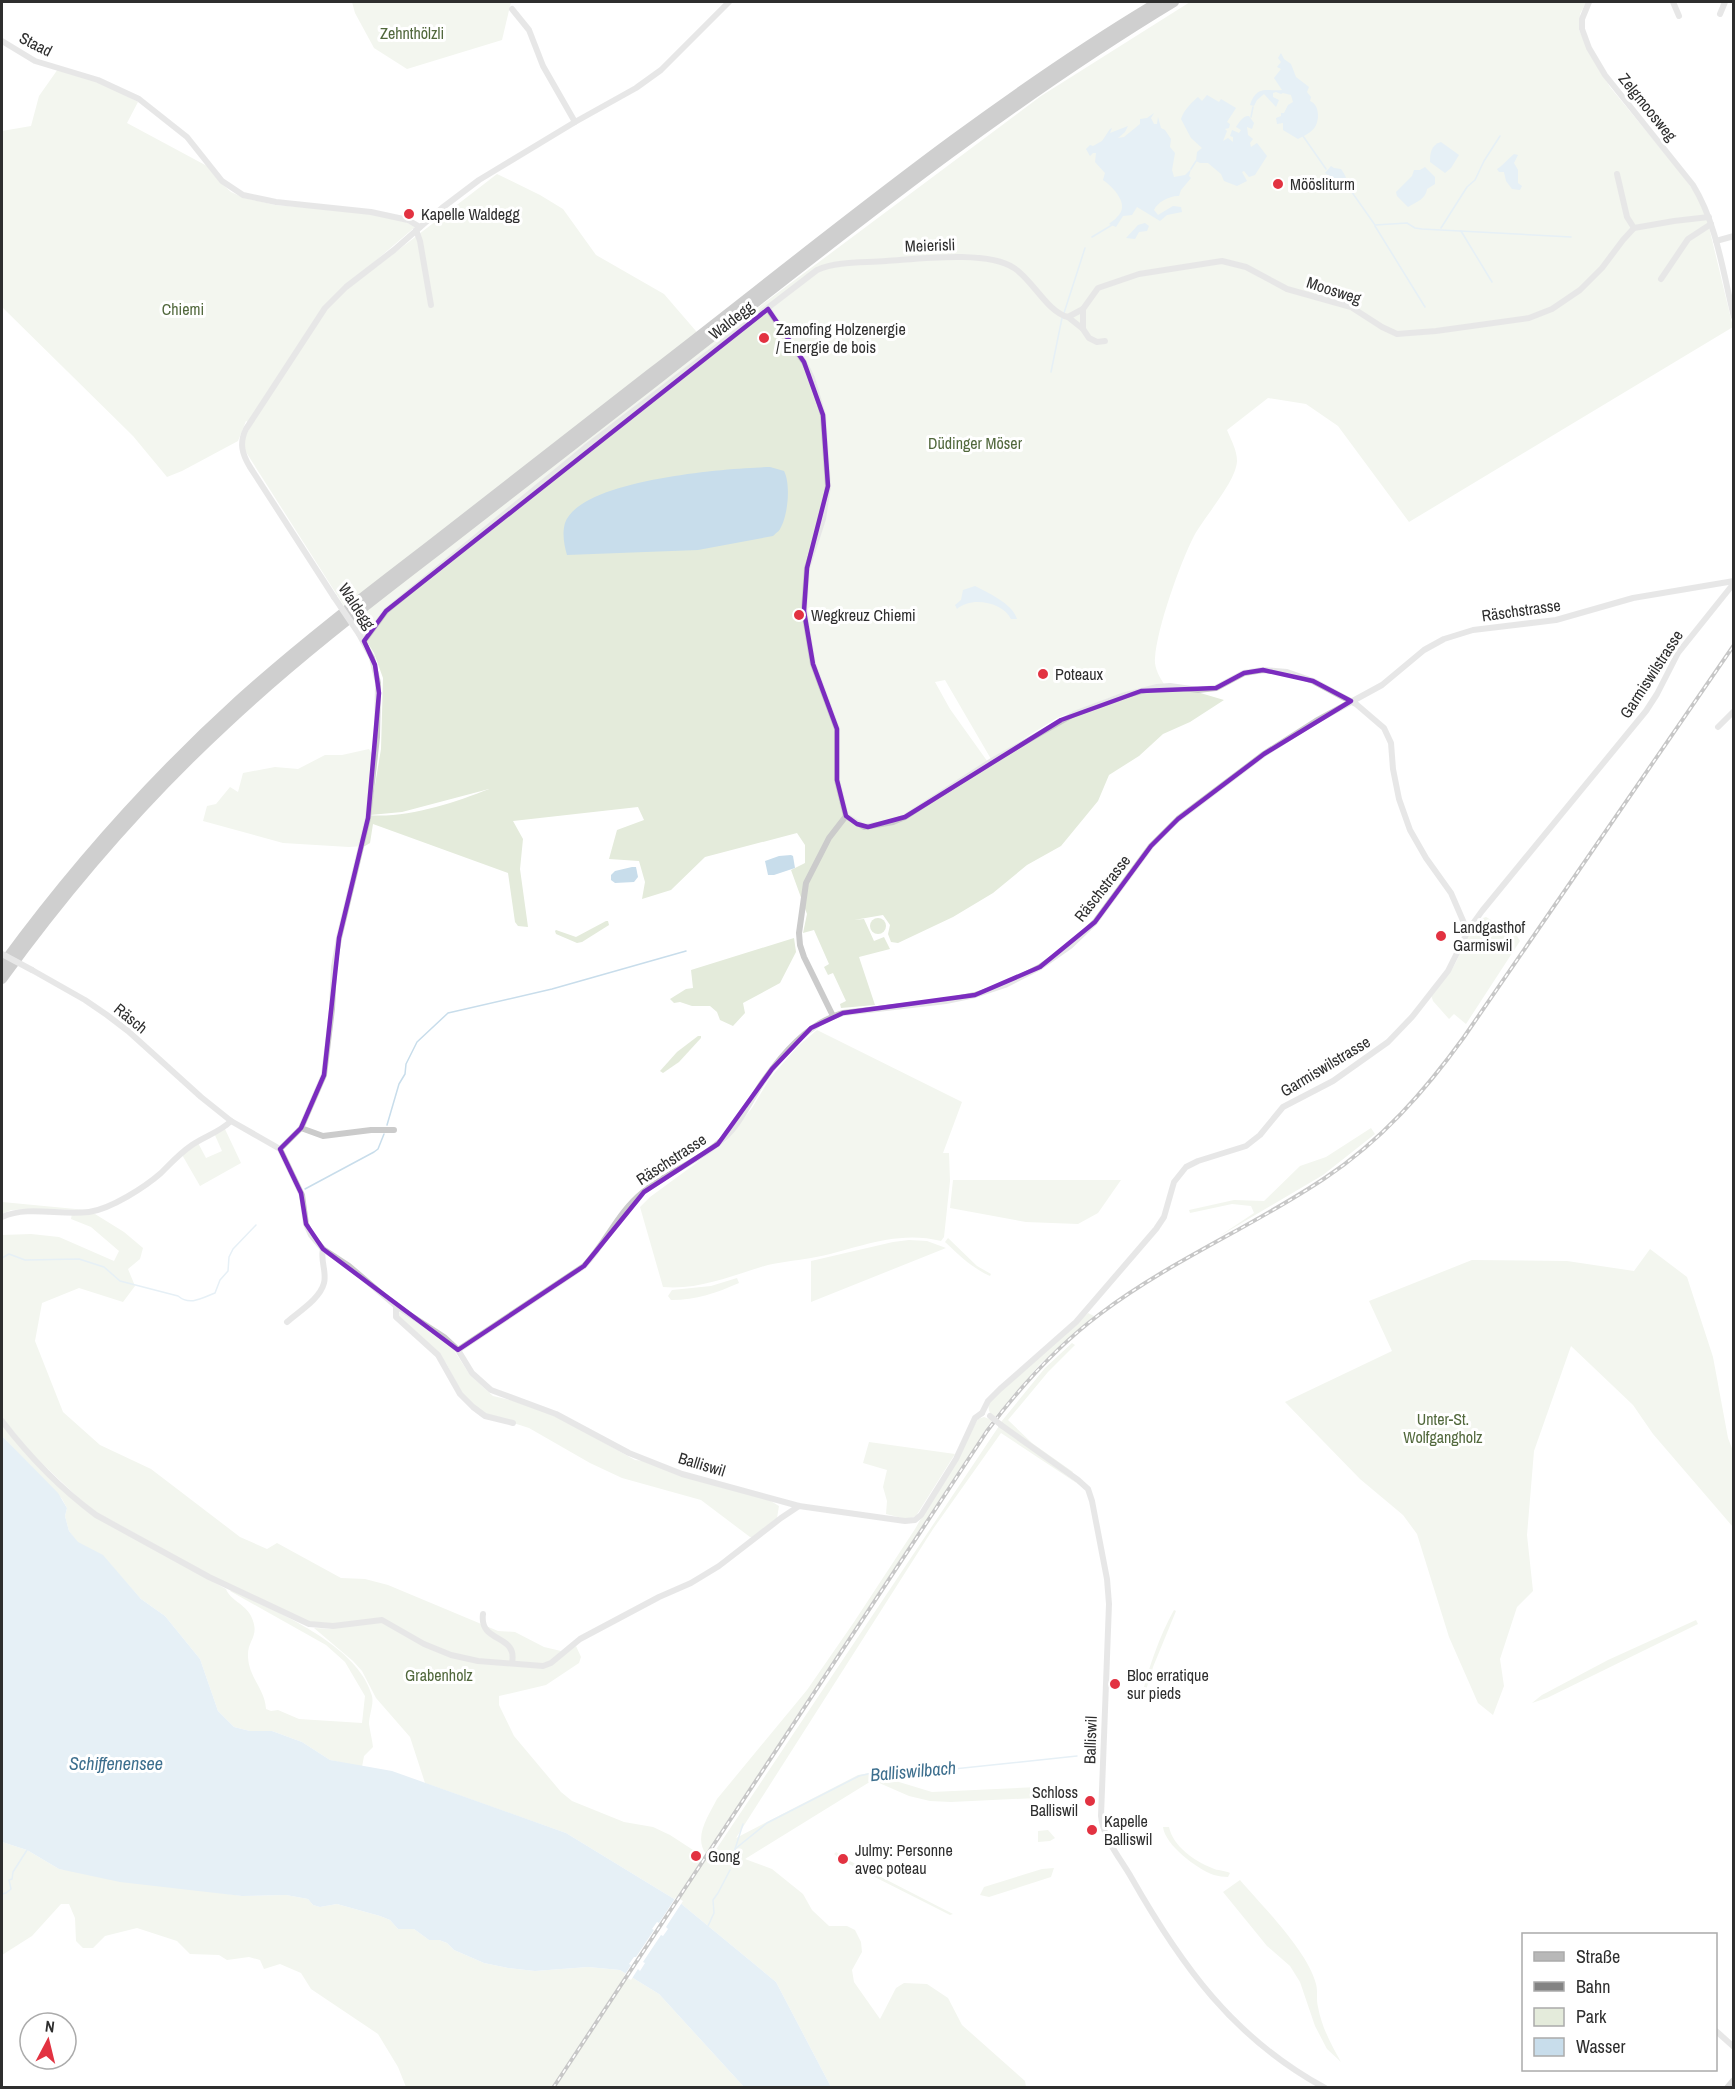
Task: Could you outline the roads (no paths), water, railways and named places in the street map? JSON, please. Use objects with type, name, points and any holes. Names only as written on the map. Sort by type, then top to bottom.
[{"type":"highway","points":[[2,965],[63,886],[131,807],[202,735],[285,660],[361,598],[932,157],[1070,58],[1158,2]]},
{"type":"highway","points":[[2,979],[76,883],[137,813],[222,727],[306,653],[946,156],[1075,64],[1174,2]]},
{"type":"main road","points":[[1728,2088],[1734,2081]]},
{"type":"street","name":"Waldegg","points":[[729,2],[661,70],[479,180],[346,287],[325,308],[254,415],[242,438],[242,448],[247,461],[364,641],[386,611],[585,448],[768,309]]},
{"type":"street","name":"Zelgmoosweg","points":[[1589,2],[1582,19],[1582,29],[1589,48],[1618,91],[1693,185],[1710,221],[1734,318]]},
{"type":"street","points":[[1673,2],[1680,16]]},
{"type":"street","points":[[1720,14],[1725,2]]},
{"type":"street","points":[[512,9],[529,30],[543,66],[575,122]]},
{"type":"street","name":"Staad","points":[[2,41],[35,61],[119,88],[149,106],[187,137],[222,181],[243,195],[276,202],[380,213],[408,220],[418,228]]},
{"type":"street","points":[[1617,174],[1621,183],[1627,217],[1634,228],[1655,223],[1710,221]]},
{"type":"street","points":[[1661,279],[1688,239],[1710,221]]},
{"type":"street","points":[[418,228],[431,305]]},
{"type":"street","name":"Moosweg","points":[[1083,309],[1098,288],[1114,281],[1138,274],[1222,261],[1246,267],[1287,289],[1351,307],[1397,334],[1517,321],[1541,314],[1567,300],[1590,280],[1634,228]]},
{"type":"street","points":[[1716,241],[1734,236]]},
{"type":"street","name":"Meierisli","points":[[768,309],[810,274],[829,266],[923,258],[967,258],[1005,263],[1014,268],[1026,277],[1059,314],[1068,316]]},
{"type":"street","points":[[768,309],[804,362],[819,398],[823,415],[828,486],[823,519],[808,562],[804,611],[813,664],[837,729],[837,780],[846,816],[864,827],[893,822],[905,817],[1061,720],[1122,696],[1170,686],[1198,690],[1216,688],[1244,672],[1263,670],[1287,672],[1313,681],[1351,701],[1376,721],[1388,736],[1395,784],[1410,830],[1426,858],[1455,899],[1464,923],[1469,929]]},
{"type":"street","points":[[1083,328],[1083,309],[1068,316],[1083,328],[1089,338],[1096,342],[1105,341]]},
{"type":"street","name":"Räschstrasse","points":[[458,1350],[584,1266],[594,1256],[634,1201],[644,1192],[693,1163],[718,1144],[733,1129],[761,1084],[783,1056],[811,1028],[833,1016],[854,1011],[975,995],[1005,985],[1040,967],[1070,946],[1095,922],[1151,846],[1178,819],[1264,754],[1351,701],[1382,685],[1431,646],[1462,632],[1556,620],[1634,598],[1734,582]]},
{"type":"street","name":"Garmiswilstrasse","points":[[982,1413],[988,1401],[1000,1389],[1083,1316],[1156,1229],[1164,1217],[1174,1182],[1183,1170],[1198,1161],[1246,1146],[1260,1135],[1283,1107],[1324,1086],[1379,1050],[1412,1017],[1448,971],[1469,929],[1530,850],[1646,711],[1678,653],[1734,582]]},
{"type":"street","points":[[364,641],[375,665],[378,683],[372,787],[366,828],[334,967],[332,1009],[324,1075],[301,1128],[280,1149],[302,1195],[306,1224],[311,1235],[323,1249],[349,1266],[396,1306],[396,1317],[438,1355],[460,1394],[482,1415],[513,1423]]},
{"type":"street","points":[[1718,726],[1734,711]]},
{"type":"street","points":[[833,1016],[804,957],[799,933],[806,883],[829,838],[846,816]]},
{"type":"street","name":"Räsch","points":[[2,954],[85,1000],[107,1015],[231,1121],[280,1149]]},
{"type":"street","points":[[2,1217],[38,1210],[93,1211],[113,1203],[145,1185],[188,1148],[231,1121]]},
{"type":"street","points":[[301,1128],[323,1136],[371,1130],[394,1130]]},
{"type":"street","points":[[287,1322],[314,1298],[324,1284],[323,1249]]},
{"type":"street","name":"Balliswil","points":[[396,1306],[430,1327],[458,1350],[472,1373],[491,1390],[556,1414],[645,1460],[682,1474],[781,1502],[870,1517],[915,1520],[921,1515],[956,1459],[975,1418],[982,1413],[990,1416],[1078,1480],[1088,1489],[1092,1501],[1104,1562],[1109,1604],[1101,1816],[1107,1837],[1167,1939],[1201,1985],[1251,2036],[1288,2065],[1324,2088]]},
{"type":"street","points":[[2,1421],[29,1454],[96,1515],[209,1576],[301,1621],[320,1626],[333,1626],[382,1620],[424,1644],[451,1655],[478,1661],[543,1666],[551,1663],[577,1641],[719,1566],[799,1506]]},
{"type":"street","points":[[781,1502],[781,1518]]},
{"type":"street","points":[[483,1614],[482,1623],[485,1630],[508,1644],[512,1650],[512,1663]]},
{"type":"street","points":[[1717,2032],[1734,2047]]},
{"type":"water","points":[[1281,53],[1284,59],[1291,64],[1296,77],[1309,87],[1307,92],[1311,97],[1310,101],[1318,112],[1315,127],[1298,139],[1283,130],[1283,123],[1277,124],[1276,118],[1281,116],[1281,113],[1284,113],[1288,105],[1293,102],[1291,95],[1273,93],[1273,97],[1279,100],[1276,107],[1264,94],[1254,106],[1250,105],[1256,94],[1263,90],[1282,90],[1274,78],[1281,69],[1277,67],[1281,62],[1278,58]]},
{"type":"water","points":[[1207,95],[1219,102],[1221,99],[1236,108],[1227,122],[1230,124],[1229,128],[1225,129],[1227,131],[1223,141],[1228,138],[1233,142],[1233,137],[1230,136],[1232,130],[1239,133],[1241,130],[1236,127],[1243,118],[1249,116],[1254,123],[1252,129],[1247,127],[1248,135],[1253,139],[1250,143],[1251,147],[1257,143],[1267,156],[1255,175],[1249,177],[1244,171],[1242,172],[1247,181],[1237,186],[1224,181],[1221,174],[1208,163],[1196,161],[1197,152],[1202,148],[1191,138],[1181,119],[1195,99],[1198,97],[1202,101]]},
{"type":"water","points":[[1154,113],[1151,118],[1154,124],[1157,124],[1158,117],[1161,128],[1171,139],[1170,147],[1175,153],[1172,170],[1174,177],[1185,175],[1191,169],[1189,176],[1191,178],[1179,196],[1165,200],[1154,210],[1158,215],[1173,206],[1181,207],[1182,212],[1167,215],[1160,221],[1137,207],[1132,215],[1123,216],[1116,227],[1109,224],[1121,212],[1121,202],[1116,192],[1103,180],[1105,173],[1095,162],[1096,153],[1090,156],[1086,149],[1102,141],[1112,128],[1110,133],[1128,126],[1118,138],[1124,137],[1140,124],[1140,119],[1147,118]]},
{"type":"water","points":[[1441,142],[1459,155],[1445,173],[1430,162],[1432,150]]},
{"type":"water","points":[[1514,154],[1518,155],[1514,163],[1518,170],[1518,183],[1522,186],[1520,190],[1512,189],[1506,181],[1504,172],[1499,172],[1497,169]]},
{"type":"water","points":[[1331,166],[1341,169],[1349,188],[1345,188],[1325,173]]},
{"type":"water","points":[[1425,167],[1435,177],[1435,184],[1427,189],[1423,198],[1408,207],[1396,192],[1412,176],[1414,170]]},
{"type":"water","points":[[1145,223],[1149,226],[1147,231],[1139,232],[1135,239],[1126,238],[1138,225]]},
{"type":"water","points":[[770,467],[784,471],[788,492],[783,523],[780,530],[773,536],[698,550],[567,555],[564,539],[565,523],[576,508],[598,496],[626,486],[658,479],[723,470]]},
{"type":"water","points":[[975,586],[1005,603],[1017,619],[1011,619],[1001,608],[986,603],[970,603],[957,609],[955,605],[961,600],[963,590]]},
{"type":"water","points":[[791,855],[795,868],[768,875],[765,861]]},
{"type":"water","points":[[636,867],[638,877],[634,882],[615,883],[611,880],[611,875],[615,871]]},
{"type":"water","name":"Schiffenensee","points":[[2,1436],[58,1493],[67,1508],[65,1516],[69,1531],[78,1542],[103,1555],[141,1599],[165,1616],[200,1659],[218,1711],[234,1727],[250,1731],[272,1731],[302,1742],[330,1760],[392,1771],[566,1833],[679,1902],[776,1982],[831,2087],[744,2087],[659,1994],[620,1970],[588,1967],[535,1971],[508,1968],[484,1963],[454,1950],[447,1943],[429,1940],[414,1929],[398,1929],[390,1920],[380,1916],[337,1904],[320,1907],[313,1905],[308,1899],[286,1895],[242,1896],[120,1882],[59,1869],[27,1850],[2,1842]]},
{"type":"waterway","points":[[1251,117],[1253,107]]},
{"type":"waterway","points":[[1303,136],[1326,169]]},
{"type":"waterway","points":[[1441,228],[1467,187],[1475,180],[1500,136]]},
{"type":"waterway","points":[[1191,169],[1196,161]]},
{"type":"waterway","points":[[1349,188],[1375,225],[1407,223],[1422,229],[1571,237]]},
{"type":"waterway","points":[[1092,237],[1112,225]]},
{"type":"waterway","points":[[1375,226],[1425,307]]},
{"type":"waterway","points":[[1461,231],[1492,282]]},
{"type":"waterway","points":[[1064,313],[1085,248]]},
{"type":"waterway","points":[[1051,372],[1062,318]]},
{"type":"waterway","points":[[387,1125],[399,1084],[405,1074],[406,1064],[417,1042],[448,1013],[552,989],[686,951]]},
{"type":"waterway","points":[[305,1189],[374,1152],[378,1149],[384,1134]]},
{"type":"waterway","points":[[2,1258],[9,1254],[25,1260],[79,1259],[104,1267],[120,1281],[192,1301],[215,1293],[220,1280],[228,1271],[229,1257],[233,1249],[256,1225]]},
{"type":"waterway","name":"Balliswilbach","points":[[734,1852],[767,1823],[859,1776],[872,1773],[906,1774],[1077,1756]]},
{"type":"waterway","points":[[735,1849],[743,1824]]},
{"type":"waterway","points":[[2,1894],[11,1889],[9,1880],[12,1879],[13,1872],[27,1850]]},
{"type":"waterway","name":"Balliswilbach","points":[[708,1926],[714,1913],[713,1900],[730,1870]]},
{"type":"railway","points":[[553,2088],[987,1431],[1012,1399],[1039,1368],[1100,1314],[1154,1277],[1325,1178],[1365,1148],[1401,1114],[1434,1077],[1464,1037],[1734,645]]},
{"type":"place","name":"Möösliturm","points":[[1278,184]]},
{"type":"place","name":"Kapelle Waldegg","points":[[409,214]]},
{"type":"place","name":"Zamofing Holzenergie / Energie de bois","points":[[764,338]]},
{"type":"place","name":"Wegkreuz Chiemi","points":[[799,615]]},
{"type":"place","name":"Poteaux","points":[[1043,674]]},
{"type":"place","name":"Landgasthof Garmiswil","points":[[1441,936]]},
{"type":"place","name":"Bloc erratique sur pieds","points":[[1115,1684]]},
{"type":"place","name":"Schloss Balliswil","points":[[1090,1801]]},
{"type":"place","name":"Kapelle Balliswil","points":[[1092,1830]]},
{"type":"place","name":"Gong","points":[[696,1856]]},
{"type":"place","name":"Julmy: Personne avec poteau","points":[[843,1859]]},
{"type":"park label","name":"Zehnthölzli","points":[[412,33]]},
{"type":"park label","name":"Chiemi","points":[[183,309]]},
{"type":"park label","name":"Düdinger Möser","points":[[975,443]]},
{"type":"park label","name":"Unter-St. Wolfgangholz","points":[[1443,1428]]},
{"type":"park label","name":"Grabenholz","points":[[439,1675]]}]
